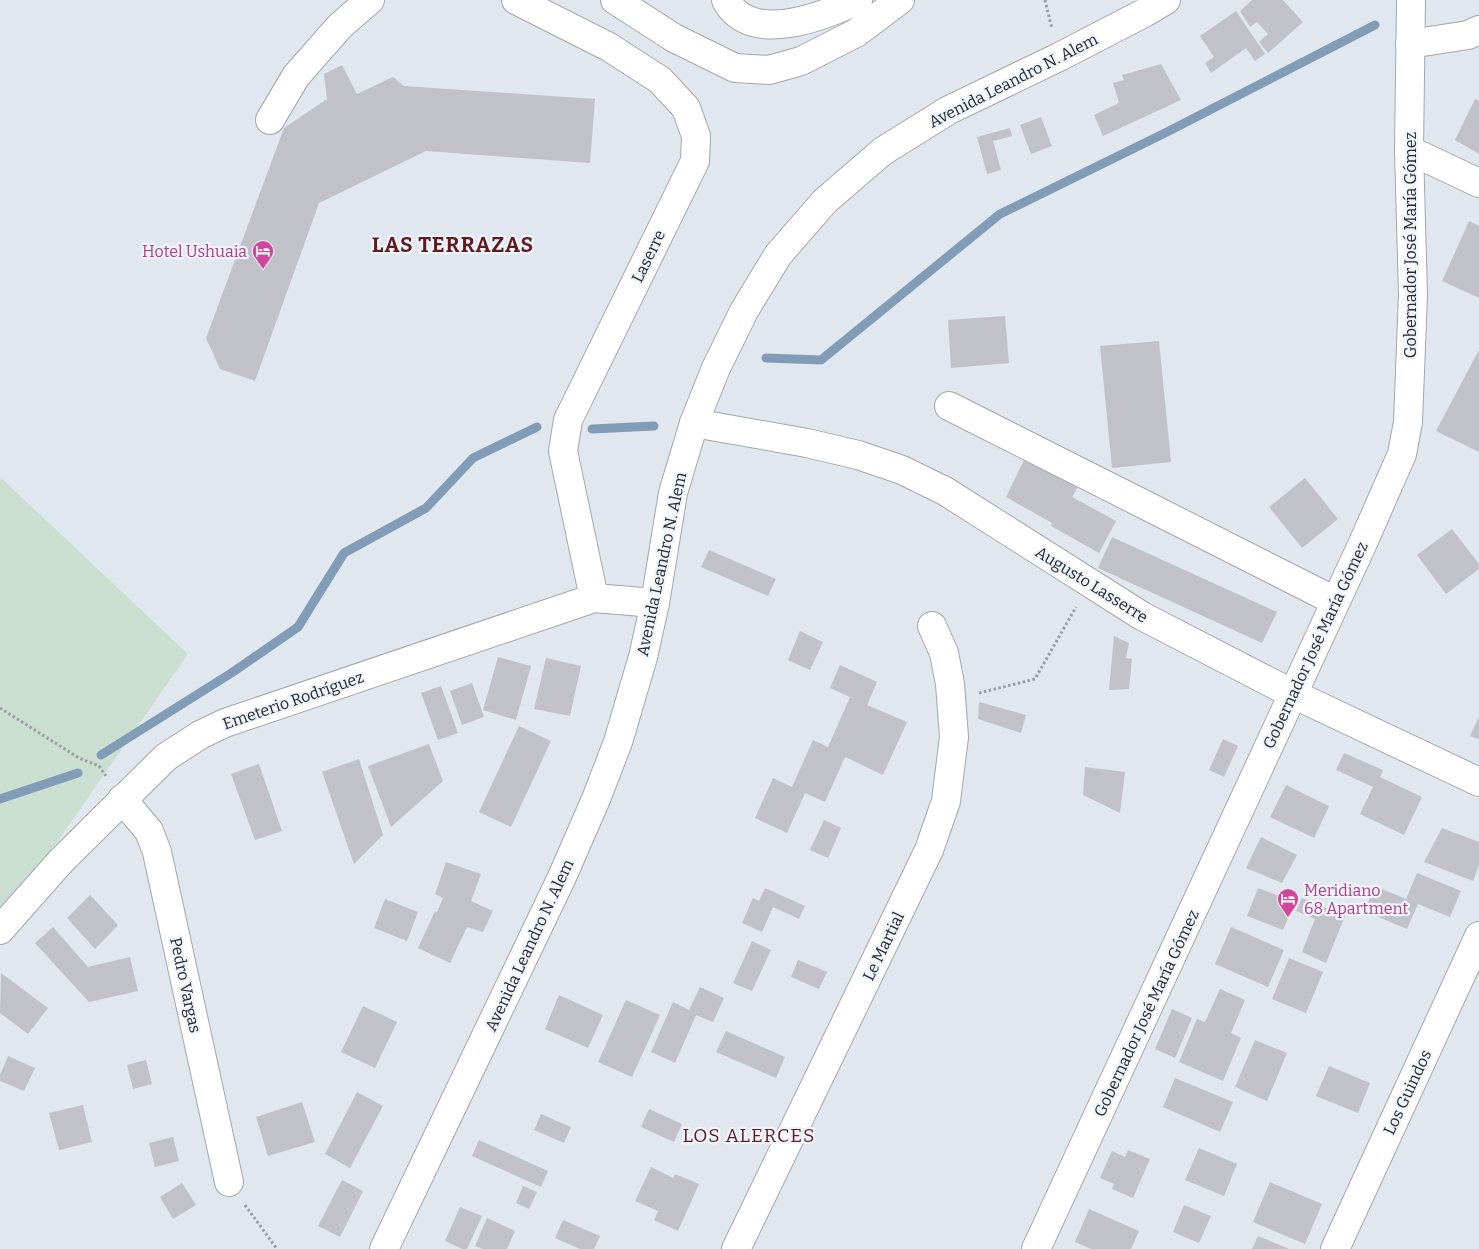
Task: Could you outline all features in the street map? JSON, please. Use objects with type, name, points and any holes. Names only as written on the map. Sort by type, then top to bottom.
[{"type":"main road","points":[[270,120],[296,76],[340,26],[370,0]]},
{"type":"main road","name":"Laserre","points":[[516,0],[608,48],[660,80],[686,108],[696,136],[695,161],[568,420],[563,451],[594,598]]},
{"type":"main road","points":[[615,0],[674,38],[735,68],[769,70],[801,61],[856,33],[900,0]]},
{"type":"main road","points":[[726,0],[730,7],[745,18],[765,25],[805,21],[858,0]]},
{"type":"main road","name":"Avenida Leandro N. Alem","points":[[384,1249],[562,877],[596,799],[618,742],[642,658],[655,603],[673,493],[694,424],[716,368],[744,311],[778,255],[825,201],[883,151],[949,110],[1059,57],[1166,0]]},
{"type":"main road","name":"Gobernador José María Gómez","points":[[1036,1249],[1402,454],[1408,422],[1413,295],[1409,150],[1411,0]]},
{"type":"main road","points":[[1410,44],[1468,34],[1479,30]]},
{"type":"main road","points":[[1409,150],[1479,183]]},
{"type":"main road","points":[[949,406],[1335,601]]},
{"type":"main road","name":"Augusto Lasserre","points":[[694,424],[807,443],[858,455],[902,470],[945,491],[1142,616],[1293,694],[1479,782]]},
{"type":"main road","name":"Emeterio Rodríguez","points":[[0,930],[61,861],[166,757],[200,735],[224,723],[594,598],[655,603]]},
{"type":"main road","name":"Le Martial","points":[[736,1249],[930,850],[946,801],[954,737],[950,684],[944,653],[932,626]]},
{"type":"main road","name":"Pedro Vargas","points":[[122,799],[149,831],[158,852],[228,1182]]},
{"type":"main road","name":"Los Guindos","points":[[1335,1249],[1479,936]]},
{"type":"path","points":[[951,699],[1036,679],[1089,583]]},
{"type":"path","points":[[0,708],[80,758],[99,766]]},
{"type":"path","points":[[228,1182],[277,1249]]},
{"type":"green space","points":[[0,477],[188,654],[0,924]]},
{"type":"building","points":[[1252,0],[1283,0],[1303,22],[1268,53],[1259,42],[1268,34],[1257,22],[1250,27],[1240,11]]},
{"type":"building","points":[[1236,11],[1265,54],[1255,61],[1246,48],[1211,73],[1205,63],[1214,57],[1200,36]]},
{"type":"building","points":[[1161,64],[1181,100],[1103,136],[1094,115],[1119,103],[1113,83],[1124,80],[1122,75]]},
{"type":"building","name":"Hotel Ushuaia","points":[[342,65],[357,94],[393,77],[404,86],[595,99],[590,163],[426,151],[319,203],[255,381],[220,369],[206,338],[284,128],[327,99],[324,74]]},
{"type":"building","points":[[1475,99],[1479,101],[1479,154],[1455,140]]},
{"type":"building","points":[[1041,117],[1052,146],[1031,154],[1020,125]]},
{"type":"building","points":[[1010,128],[1012,136],[993,141],[1001,170],[987,174],[977,137]]},
{"type":"building","points":[[1469,221],[1479,226],[1479,298],[1442,281]]},
{"type":"building","points":[[1005,316],[1009,363],[951,368],[948,320]]},
{"type":"building","points":[[1159,341],[1171,462],[1112,468],[1100,346]]},
{"type":"building","points":[[1479,350],[1479,452],[1436,431]]},
{"type":"building","points":[[1026,456],[1079,485],[1072,497],[1116,521],[1099,553],[1051,526],[1052,523],[1006,497]]},
{"type":"building","points":[[1305,478],[1338,519],[1302,548],[1269,507]]},
{"type":"building","points":[[1452,529],[1479,564],[1479,569],[1446,594],[1417,555]]},
{"type":"building","points":[[1112,537],[1277,612],[1262,643],[1098,568]]},
{"type":"building","points":[[709,550],[776,579],[768,596],[701,567]]},
{"type":"building","points":[[800,631],[823,642],[810,670],[788,660]]},
{"type":"building","points":[[1114,636],[1129,643],[1126,658],[1132,659],[1129,689],[1109,690]]},
{"type":"building","points":[[498,657],[531,666],[516,720],[483,710]]},
{"type":"building","points":[[546,658],[581,666],[570,716],[534,709]]},
{"type":"building","points":[[840,665],[877,682],[867,705],[907,722],[883,775],[845,757],[825,802],[805,793],[787,833],[755,818],[773,778],[792,787],[813,740],[828,747],[850,697],[830,688]]},
{"type":"building","points":[[472,683],[484,717],[462,725],[450,691]]},
{"type":"building","points":[[441,686],[458,733],[438,740],[421,693]]},
{"type":"building","points":[[979,702],[1026,715],[1021,733],[978,719]]},
{"type":"building","points":[[1479,717],[1479,739],[1470,736]]},
{"type":"building","points":[[519,726],[551,741],[511,827],[479,812]]},
{"type":"building","points":[[1223,739],[1238,746],[1224,777],[1209,770]]},
{"type":"building","points":[[429,744],[443,781],[391,827],[368,766]]},
{"type":"building","points":[[1344,753],[1383,770],[1380,777],[1422,797],[1404,835],[1360,814],[1373,787],[1336,770]]},
{"type":"building","points":[[359,759],[383,835],[354,864],[322,772]]},
{"type":"building","points":[[259,764],[282,831],[255,840],[231,774]]},
{"type":"building","points":[[1085,767],[1125,772],[1120,813],[1083,795]]},
{"type":"building","points":[[1286,785],[1329,806],[1314,838],[1270,817]]},
{"type":"building","points":[[824,820],[841,828],[828,858],[810,850]]},
{"type":"building","points":[[1442,828],[1479,842],[1479,865],[1473,881],[1424,862]]},
{"type":"building","points":[[1261,837],[1297,855],[1282,883],[1246,868]]},
{"type":"building","points":[[446,862],[481,874],[471,901],[493,911],[483,932],[467,927],[450,963],[418,948],[443,898],[435,894]]},
{"type":"building","points":[[1417,873],[1461,891],[1450,917],[1418,904],[1407,929],[1364,911],[1375,886],[1406,899]]},
{"type":"building","points":[[765,888],[805,906],[799,919],[773,907],[762,932],[742,923],[753,898],[759,901]]},
{"type":"building","points":[[1258,888],[1295,902],[1283,930],[1247,916]]},
{"type":"building","points":[[90,895],[118,925],[95,949],[67,918]]},
{"type":"building","points":[[1302,898],[1345,916],[1326,963],[1302,952],[1315,919],[1296,911]]},
{"type":"building","points":[[385,899],[418,912],[407,941],[374,928]]},
{"type":"building","points":[[53,927],[88,967],[130,957],[138,991],[89,1002],[35,943]]},
{"type":"building","points":[[1231,927],[1284,950],[1268,987],[1215,964]]},
{"type":"building","points":[[752,941],[771,950],[752,991],[733,983]]},
{"type":"building","points":[[1289,958],[1323,972],[1306,1013],[1272,999]]},
{"type":"building","points":[[798,960],[827,972],[819,989],[791,977]]},
{"type":"building","points":[[1,973],[48,1008],[28,1034],[0,1013]]},
{"type":"building","points":[[700,987],[724,998],[713,1022],[696,1015],[675,1063],[651,1052],[673,1002],[689,1010]]},
{"type":"building","points":[[1220,989],[1245,1000],[1231,1033],[1241,1038],[1223,1081],[1179,1062],[1197,1019],[1205,1022]]},
{"type":"building","points":[[559,995],[603,1015],[588,1048],[545,1029]]},
{"type":"building","points":[[626,1000],[660,1015],[632,1077],[598,1062]]},
{"type":"building","points":[[363,1006],[397,1022],[375,1068],[341,1052]]},
{"type":"building","points":[[1172,1009],[1192,1018],[1175,1058],[1155,1049]]},
{"type":"building","points":[[726,1031],[785,1057],[776,1078],[716,1052]]},
{"type":"building","points":[[1255,1040],[1287,1053],[1267,1101],[1235,1087]]},
{"type":"building","points":[[8,1056],[35,1068],[24,1091],[0,1081],[0,1075]]},
{"type":"building","points":[[146,1060],[152,1084],[133,1089],[127,1065]]},
{"type":"building","points":[[1329,1066],[1370,1083],[1358,1113],[1316,1096]]},
{"type":"building","points":[[1175,1078],[1233,1102],[1220,1132],[1163,1107]]},
{"type":"building","points":[[357,1092],[383,1106],[350,1168],[325,1154]]},
{"type":"building","points":[[302,1102],[315,1142],[268,1156],[256,1117]]},
{"type":"building","points":[[83,1105],[92,1142],[59,1150],[49,1113]]},
{"type":"building","points":[[649,1109],[682,1124],[674,1142],[641,1127]]},
{"type":"building","points":[[541,1114],[571,1127],[564,1143],[534,1130]]},
{"type":"building","points":[[173,1137],[179,1161],[155,1167],[149,1143]]},
{"type":"building","points":[[479,1140],[548,1171],[541,1187],[472,1156]]},
{"type":"building","points":[[1199,1148],[1237,1164],[1224,1196],[1185,1180]]},
{"type":"building","points":[[1128,1150],[1150,1159],[1133,1198],[1112,1189],[1114,1184],[1100,1178],[1112,1151],[1125,1157]]},
{"type":"building","points":[[651,1167],[673,1178],[675,1174],[699,1184],[678,1231],[654,1220],[658,1211],[635,1201]]},
{"type":"building","points":[[342,1180],[363,1191],[340,1237],[318,1226]]},
{"type":"building","points":[[1270,1182],[1322,1204],[1305,1244],[1253,1222]]},
{"type":"building","points":[[182,1183],[196,1205],[173,1219],[160,1197]]},
{"type":"building","points":[[523,1186],[537,1192],[529,1209],[516,1203]]},
{"type":"building","points":[[1184,1205],[1211,1216],[1199,1243],[1173,1232]]},
{"type":"building","points":[[460,1207],[482,1216],[467,1249],[462,1249],[445,1241]]},
{"type":"building","points":[[1089,1209],[1139,1231],[1131,1249],[1091,1249],[1075,1242]]},
{"type":"building","points":[[487,1218],[515,1231],[507,1249],[483,1249],[475,1246]]},
{"type":"building","points":[[563,1220],[600,1236],[594,1249],[580,1249],[555,1238]]},
{"type":"building","points":[[1258,1236],[1289,1249],[1252,1249]]},
{"type":"waterway","points":[[766,358],[821,360],[1000,214],[1167,132],[1375,25]]},
{"type":"waterway","points":[[592,429],[654,426]]},
{"type":"waterway","points":[[101,755],[233,672],[298,627],[344,553],[426,508],[473,458],[537,427]]},
{"type":"waterway","points":[[0,799],[78,773]]},
{"type":"place","name":"Hotel Ushuaia","points":[[263,270]]},
{"type":"place","name":"Meridiano 68 Apartment","points":[[1288,918]]},
{"type":"district","name":"LAS TERRAZAS","points":[[453,245]]},
{"type":"district","name":"LOS ALERCES","points":[[749,1135]]}]
